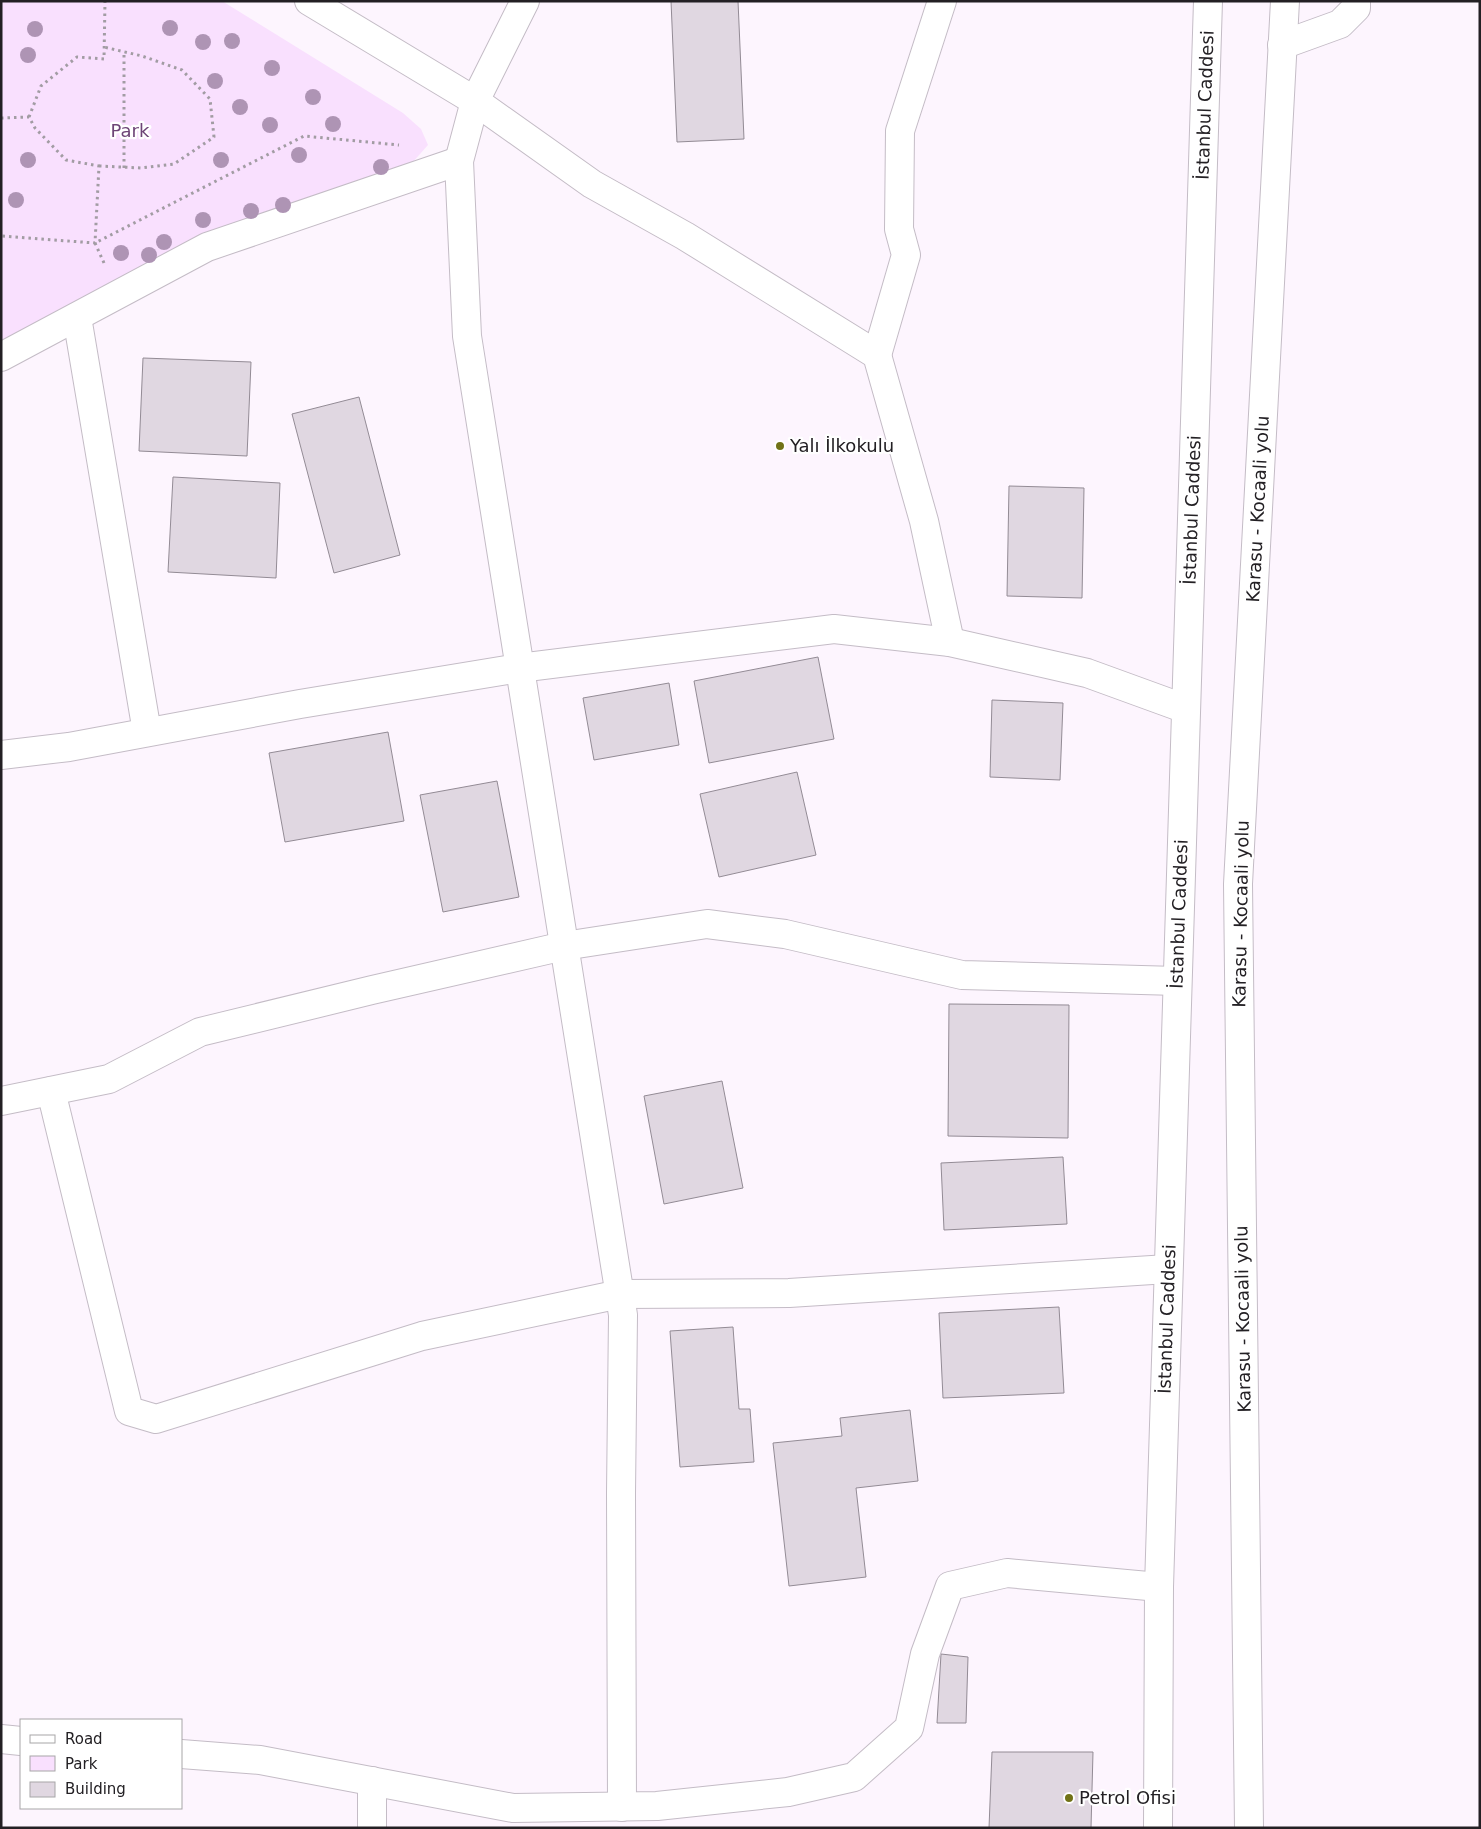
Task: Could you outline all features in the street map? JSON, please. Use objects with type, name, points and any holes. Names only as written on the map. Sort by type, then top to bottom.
[{"type":"main road","points":[[309,1],[475,101],[592,184],[685,236],[878,355]]},
{"type":"main road","points":[[525,1],[475,101],[459,161],[467,336],[623,1315],[621,1493],[622,1807]]},
{"type":"main road","points":[[942,1],[900,131],[899,229],[906,255],[878,355],[924,521],[950,642]]},
{"type":"main road","name":"İstanbul Caddesi","points":[[1158,1828],[1159,1587],[1208,1]]},
{"type":"main road","name":"Karasu - Kocaali yolu","points":[[1249,1828],[1238,884],[1285,1]]},
{"type":"main road","points":[[1282,45],[1340,24],[1356,8],[1356,1]]},
{"type":"main road","points":[[1,357],[207,248],[459,161]]},
{"type":"main road","points":[[77,317],[147,732]]},
{"type":"main road","points":[[1,755],[69,747],[300,704],[520,668],[834,629],[950,642],[1087,673],[1186,709]]},
{"type":"main road","points":[[1,1102],[109,1078],[200,1032],[564,946],[707,924],[785,934],[962,974],[1177,981]]},
{"type":"main road","points":[[51,1091],[128,1411],[156,1419],[422,1336],[620,1294],[789,1293],[1168,1269]]},
{"type":"main road","points":[[182,1754],[260,1760],[513,1808],[622,1807],[658,1817],[854,1777],[909,1728],[925,1654],[950,1586],[1007,1573],[1159,1587]]},
{"type":"main road","points":[[1,1739],[20,1741]]},
{"type":"main road","points":[[372,1781],[372,1828]]},
{"type":"path","points":[[104,47],[182,70],[210,99],[214,137],[174,164],[124,168],[66,160],[35,128],[29,117],[41,86],[77,57],[104,59],[104,47],[105,1]]},
{"type":"path","points":[[124,52],[124,168]]},
{"type":"path","points":[[1,118],[29,117]]},
{"type":"path","points":[[1,236],[96,243],[304,136],[402,145]]},
{"type":"path","points":[[99,166],[96,243],[118,295]]},
{"type":"green space","name":"Park","points":[[1,1],[222,1],[403,113],[421,129],[428,145],[412,163],[83,302],[1,340]]},
{"type":"building","points":[[671,1],[738,1],[744,139],[677,142]]},
{"type":"building","points":[[143,358],[251,362],[247,456],[139,451]]},
{"type":"building","points":[[359,397],[400,555],[334,573],[292,414]]},
{"type":"building","points":[[173,477],[280,483],[276,578],[168,572]]},
{"type":"building","points":[[1009,486],[1084,488],[1082,598],[1007,596]]},
{"type":"building","points":[[818,657],[834,739],[709,763],[694,681]]},
{"type":"building","points":[[669,683],[679,745],[594,760],[583,698]]},
{"type":"building","points":[[992,700],[1063,703],[1060,780],[990,777]]},
{"type":"building","points":[[388,732],[404,821],[285,842],[269,753]]},
{"type":"building","points":[[797,772],[816,855],[719,877],[700,794]]},
{"type":"building","points":[[497,781],[519,897],[443,912],[420,795]]},
{"type":"building","points":[[949,1004],[1069,1005],[1068,1138],[948,1136]]},
{"type":"building","points":[[722,1081],[743,1188],[664,1204],[644,1096]]},
{"type":"building","points":[[1063,1157],[1067,1224],[944,1230],[941,1163]]},
{"type":"building","points":[[1059,1307],[1064,1393],[943,1398],[939,1313]]},
{"type":"building","points":[[733,1327],[739,1409],[750,1409],[754,1462],[680,1467],[670,1331]]},
{"type":"building","points":[[910,1410],[918,1481],[856,1488],[866,1577],[789,1586],[773,1443],[842,1436],[840,1418]]},
{"type":"building","points":[[941,1654],[968,1657],[966,1723],[937,1723]]},
{"type":"building","points":[[992,1752],[1093,1752],[1091,1828],[989,1828]]},
{"type":"place","name":"Yalı İlkokulu","points":[[780,446]]},
{"type":"place","name":"Petrol Ofisi","points":[[1069,1798]]}]
